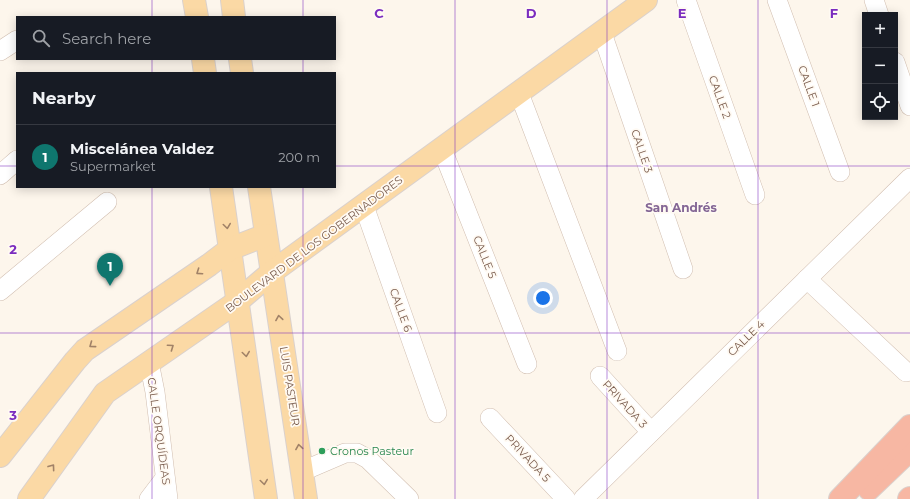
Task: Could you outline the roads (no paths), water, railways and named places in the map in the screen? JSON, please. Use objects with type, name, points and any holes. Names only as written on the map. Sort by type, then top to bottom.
[{"type":"highway","points":[[840,499],[910,426]]},
{"type":"highway","points":[[881,477],[910,435]]},
{"type":"highway","points":[[858,499],[910,450]]},
{"type":"main road","points":[[194,0],[197,16]]},
{"type":"main road","points":[[232,0],[234,16]]},
{"type":"main road","name":"BOULEVARD DE LOS GOBERNADORES","points":[[29,499],[105,394],[238,301],[272,272],[646,0]]},
{"type":"main road","points":[[203,60],[205,72]]},
{"type":"main road","points":[[240,60],[242,72]]},
{"type":"main road","points":[[221,188],[266,499]]},
{"type":"main road","name":"LUIS PASTEUR","points":[[259,188],[307,498]]},
{"type":"main road","points":[[0,456],[85,350],[230,249],[266,236]]},
{"type":"street","name":"CALLE 2","points":[[686,0],[755,195]]},
{"type":"street","name":"CALLE 1","points":[[777,0],[840,172]]},
{"type":"street","name":"CALLE 3","points":[[602,33],[683,269]]},
{"type":"street","points":[[0,51],[16,41]]},
{"type":"street","points":[[898,71],[910,106]]},
{"type":"street","points":[[519,93],[617,351]]},
{"type":"street","name":"CALLE 5","points":[[442,149],[527,364]]},
{"type":"street","points":[[0,175],[16,161]]},
{"type":"street","name":"CALLE 4","points":[[583,499],[910,178]]},
{"type":"street","points":[[0,291],[106,202]]},
{"type":"street","name":"CALLE 6","points":[[364,206],[437,414]]},
{"type":"street","points":[[807,279],[906,372]]},
{"type":"street","name":"CALLE ORQUÍDEAS","points":[[149,362],[155,392],[168,499]]},
{"type":"street","name":"PRIVADA 3","points":[[600,376],[651,432]]},
{"type":"street","name":"PRIVADA 5","points":[[490,418],[566,499]]},
{"type":"street","points":[[303,471],[345,453],[357,453],[368,459],[409,499]]},
{"type":"street","points":[[149,499],[165,478]]},
{"type":"place","name":"Miscelánea Valdez","points":[[110,286]]},
{"type":"place","name":"Cronos Pasteur","points":[[322,451]]},
{"type":"district","name":"San Andrés","points":[[681,208]]}]
